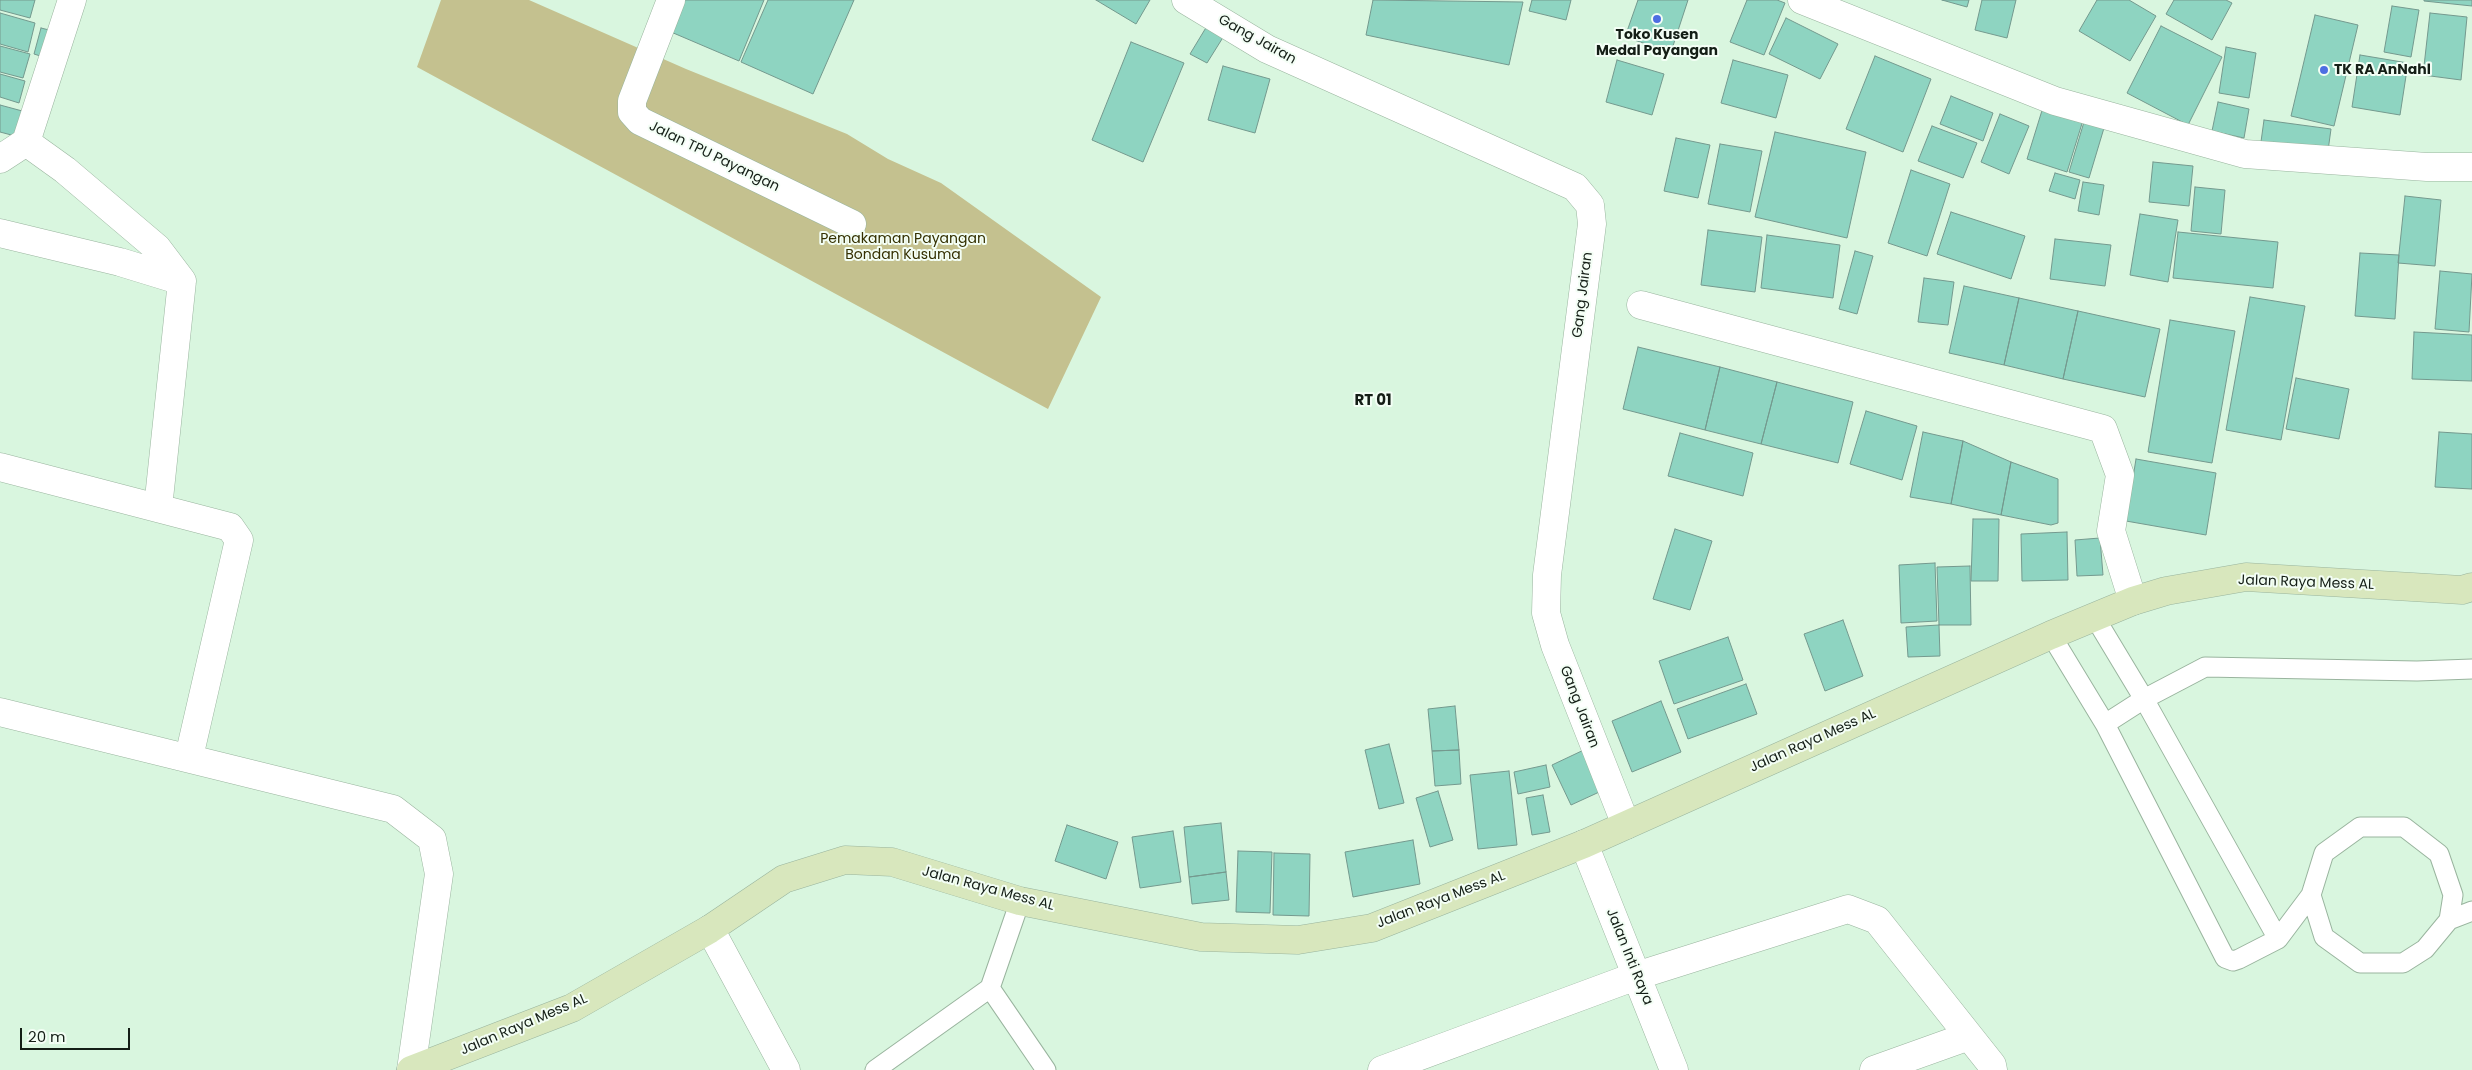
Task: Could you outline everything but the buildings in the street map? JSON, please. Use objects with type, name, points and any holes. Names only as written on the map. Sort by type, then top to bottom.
[{"type":"street","points":[[0,159],[26,142],[72,0]]},
{"type":"street","name":"Jalan TPU Payangan","points":[[671,0],[632,101],[632,112],[640,121],[852,224]]},
{"type":"street","name":"Gang Jairan","points":[[1186,0],[1267,49],[1575,187],[1590,205],[1592,224],[1547,575],[1546,613],[1555,646],[1626,825]]},
{"type":"street","points":[[1802,0],[2055,101],[2245,154],[2427,168],[2472,167]]},
{"type":"street","points":[[26,142],[81,184],[156,248],[182,280],[158,508]]},
{"type":"street","points":[[0,233],[120,262],[182,280]]},
{"type":"street","points":[[1641,304],[2103,429],[2120,475],[2111,531],[2133,600]]},
{"type":"street","points":[[0,467],[230,527],[238,540],[189,757]]},
{"type":"street","name":"Jalan Raya Mess AL","points":[[411,1070],[572,1008],[710,929],[784,879],[845,860],[892,862],[1020,901],[1201,936],[1298,940],[1372,928],[1584,844],[2133,600],[2166,591],[2246,577],[2462,590],[2472,587]]},
{"type":"street","points":[[0,712],[189,757],[393,809],[432,839],[439,874],[411,1070]]},
{"type":"street","name":"Jalan Inti Raya","points":[[1584,844],[1674,1070]]},
{"type":"street","points":[[1382,1070],[1636,976],[1848,909],[1877,920],[1992,1065],[1993,1070]]},
{"type":"street","points":[[710,929],[786,1070]]},
{"type":"street","points":[[1874,1070],[1969,1036]]},
{"type":"lane","points":[[2094,616],[2144,700],[2278,939]]},
{"type":"lane","points":[[2051,635],[2105,724],[2225,958],[2233,960],[2239,958],[2278,939],[2311,895],[2324,854],[2360,827],[2404,827],[2439,854],[2453,895],[2449,920],[2425,949],[2403,963],[2360,963],[2324,937],[2311,895]]},
{"type":"lane","points":[[2105,724],[2144,700],[2205,667],[2416,671],[2472,669]]},
{"type":"lane","points":[[875,1070],[990,988],[1020,901]]},
{"type":"lane","points":[[2449,920],[2472,912]]},
{"type":"lane","points":[[990,988],[1046,1070]]},
{"type":"green space","name":"Pemakaman Payangan Bondan Kusuma","points":[[441,0],[529,0],[686,69],[847,134],[888,159],[941,183],[1101,297],[1048,409],[417,67]]},
{"type":"place","name":"Toko Kusen Medal Payangan","points":[[1657,19]]},
{"type":"place","name":"TK RA AnNahl","points":[[2324,70]]},
{"type":"district","name":"RT 01","points":[[1373,401]]}]
